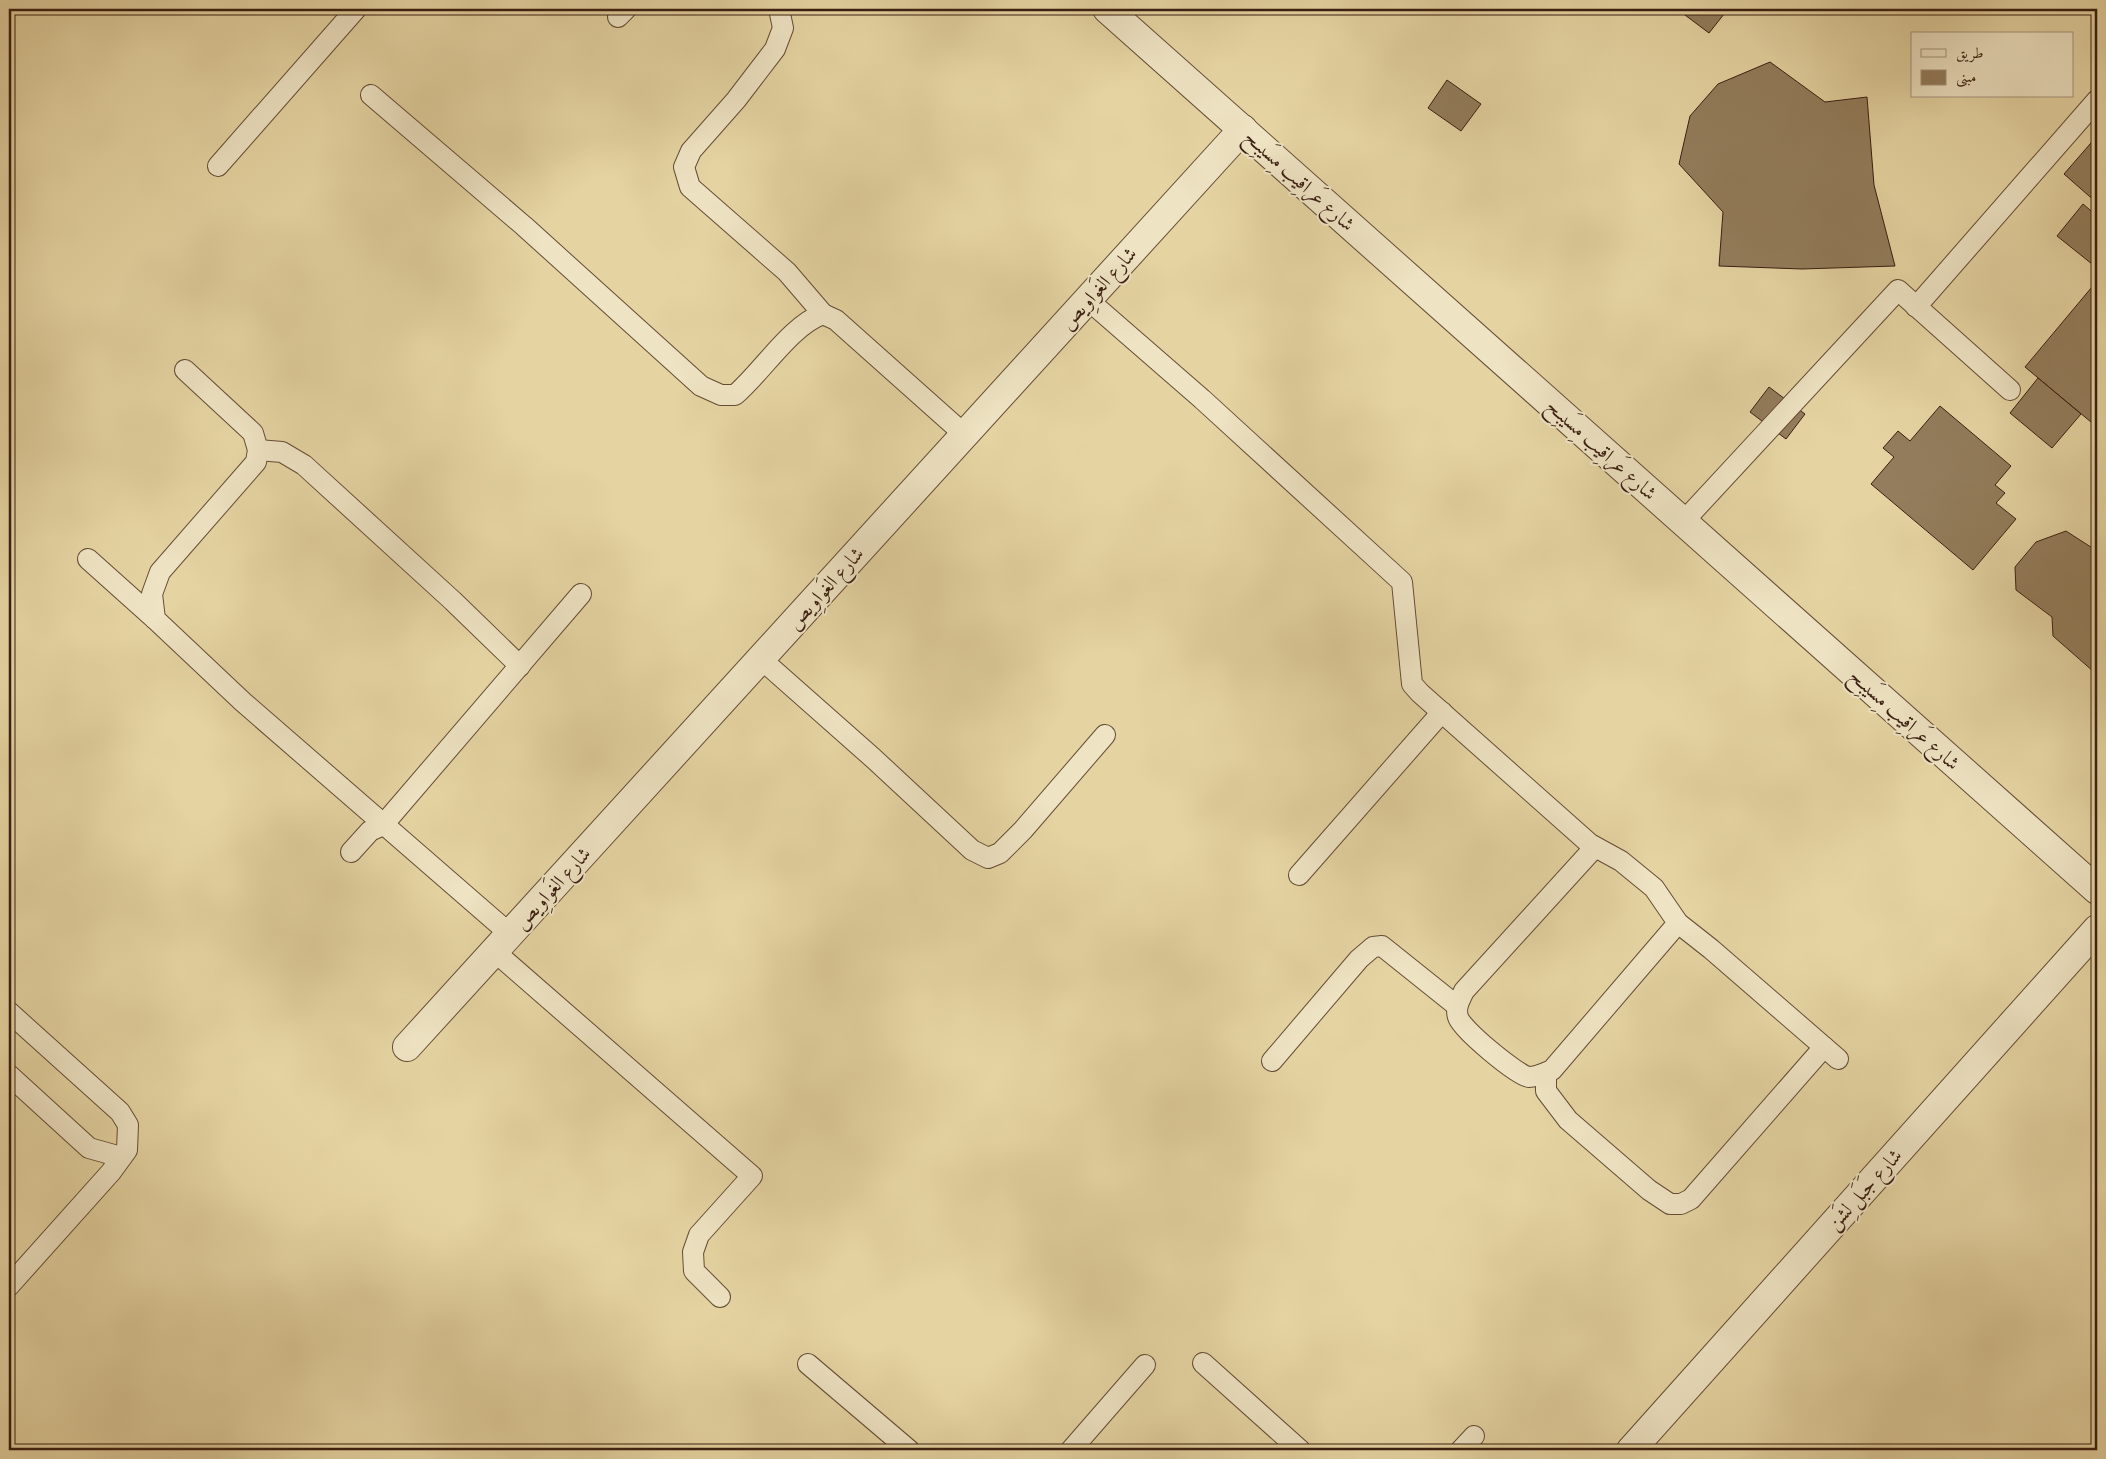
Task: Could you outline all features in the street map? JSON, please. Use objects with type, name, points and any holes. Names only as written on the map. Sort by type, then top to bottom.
[{"type":"street","name":"شارع عَراقِيب مِسَيبِح","points":[[1107,9],[2097,890]]},
{"type":"street","name":"شارع الغَواوِيص","points":[[407,1047],[1243,129]]},
{"type":"street","name":"شارع جَبَل لِشَن","points":[[1631,1450],[2097,928]]},
{"type":"lane","points":[[218,166],[356,9]]},
{"type":"lane","points":[[779,9],[783,28],[775,49],[736,100],[691,150],[684,167],[690,187],[787,272],[823,314],[836,320],[965,434]]},
{"type":"lane","points":[[371,96],[524,226],[701,386],[721,395],[735,396],[798,328],[813,317],[823,314]]},
{"type":"lane","points":[[1916,306],[2097,100]]},
{"type":"lane","points":[[1683,522],[1898,290],[2010,390]]},
{"type":"lane","points":[[1087,300],[1202,399],[1402,582],[1412,684],[1590,844],[1621,861],[1654,888],[1678,923],[1711,949],[1831,1053],[1690,1199],[1681,1204],[1670,1204],[1649,1190],[1568,1120],[1546,1091],[1546,1072]]},
{"type":"lane","points":[[155,619],[152,594],[160,572],[256,462],[258,450],[253,433],[185,370]]},
{"type":"lane","points":[[258,450],[282,452],[304,465],[453,601],[520,666]]},
{"type":"lane","points":[[88,559],[243,702],[383,825],[502,943],[752,1176],[700,1234],[693,1252],[694,1271],[720,1297]]},
{"type":"lane","points":[[351,852],[370,831],[383,825],[581,594]]},
{"type":"lane","points":[[761,659],[873,758],[972,850],[988,858],[1000,853],[1023,830],[1105,735]]},
{"type":"lane","points":[[1299,875],[1442,712]]},
{"type":"lane","points":[[1595,846],[1464,991],[1457,1006],[1458,1019],[1470,1034],[1515,1070],[1528,1077],[1552,1070],[1678,923]]},
{"type":"lane","points":[[1272,1061],[1360,959],[1373,947],[1382,946],[1398,957],[1457,1006]]},
{"type":"lane","points":[[9,1286],[111,1172],[127,1150],[128,1125],[120,1112],[12,1022]]},
{"type":"lane","points":[[9,1074],[89,1148],[122,1157]]},
{"type":"lane","points":[[1203,1363],[1300,1450]]},
{"type":"lane","points":[[808,1364],[909,1450]]},
{"type":"lane","points":[[1071,1450],[1145,1364]]},
{"type":"building","points":[[1677,9],[1728,9],[1709,33]]},
{"type":"building","points":[[1770,62],[1825,102],[1867,97],[1874,185],[1895,266],[1802,269],[1719,266],[1723,212],[1679,164],[1690,116],[1718,84]]},
{"type":"building","points":[[1447,80],[1481,104],[1461,131],[1428,108]]},
{"type":"building","points":[[2097,136],[2097,203],[2064,174]]},
{"type":"building","points":[[2083,204],[2097,216],[2097,268],[2057,236]]},
{"type":"building","points":[[2097,281],[2097,427],[2025,367]]},
{"type":"building","points":[[2038,378],[2081,414],[2052,448],[2010,413]]},
{"type":"building","points":[[1769,387],[1805,414],[1786,439],[1750,412]]},
{"type":"building","points":[[1940,406],[2011,466],[1995,485],[2005,493],[1996,503],[2016,519],[1973,570],[1871,484],[1894,457],[1883,448],[1898,431],[1910,441]]},
{"type":"building","points":[[2066,531],[2097,551],[2097,672],[2094,672],[2053,636],[2052,617],[2016,590],[2015,567],[2036,542]]}]
